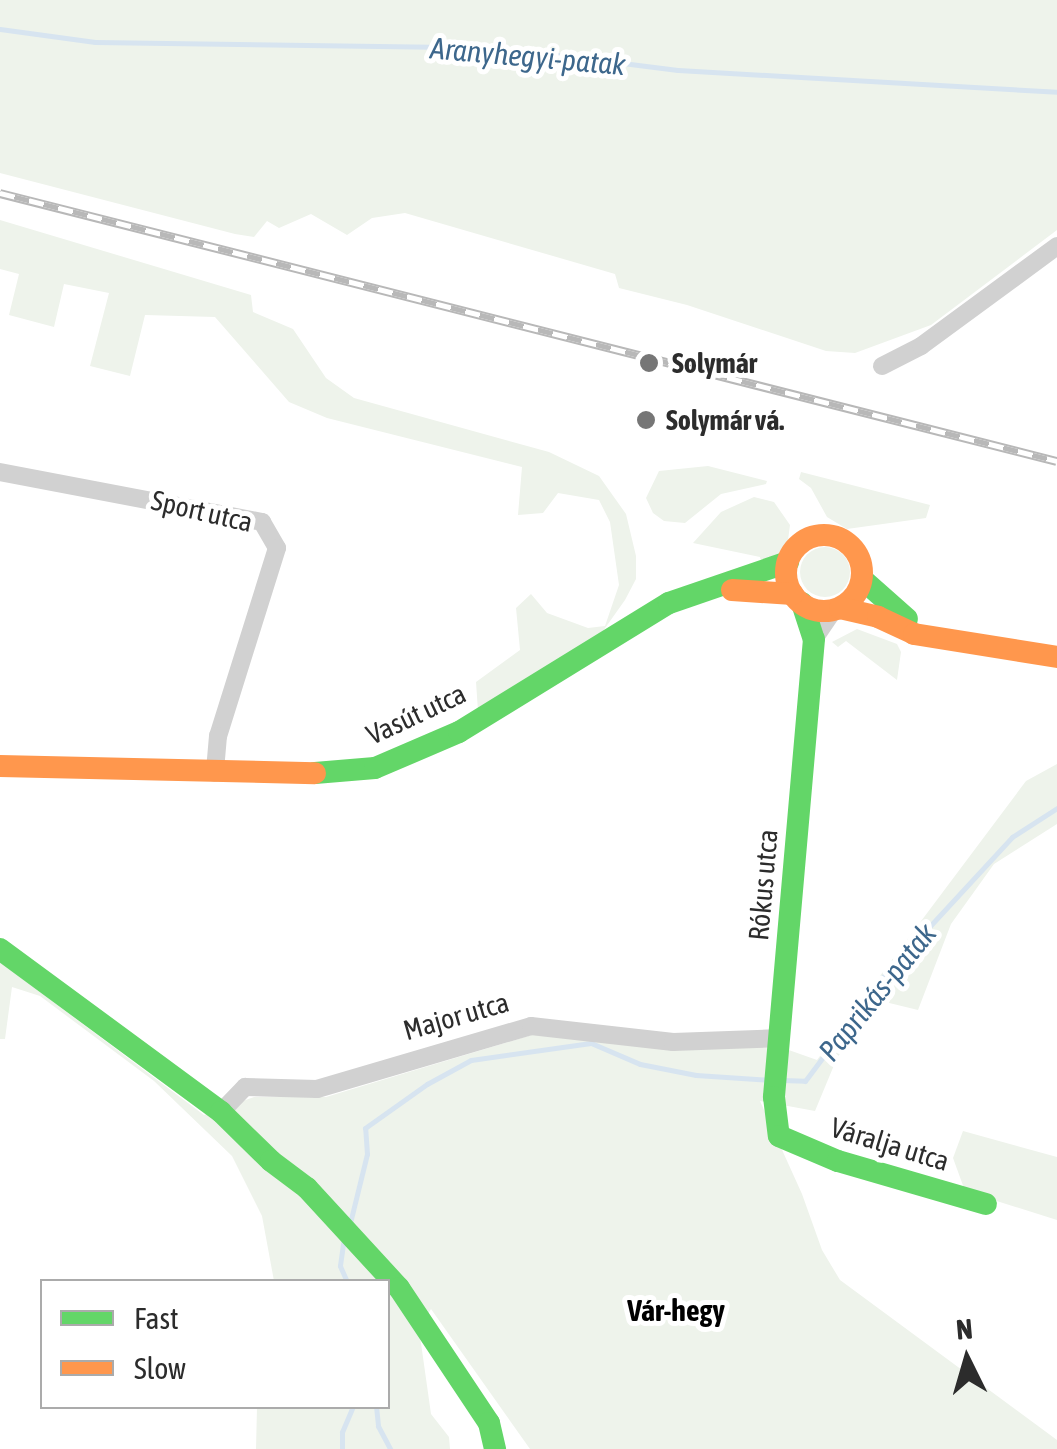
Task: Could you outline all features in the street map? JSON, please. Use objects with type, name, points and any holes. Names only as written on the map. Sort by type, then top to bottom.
[{"type":"street","points":[[882,366],[920,346],[1057,246]]},
{"type":"street","name":"Sport utca","points":[[0,472],[262,522],[277,548],[218,736],[215,774]]},
{"type":"street","points":[[946,639],[901,616],[862,579],[855,552],[827,536],[802,543],[788,562],[787,580],[797,599],[878,617],[914,634],[1057,657]]},
{"type":"street","name":"Vasút utca","points":[[0,766],[215,774],[338,773],[396,762],[459,732],[634,622],[705,591],[788,562]]},
{"type":"street","points":[[837,608],[855,596],[862,579]]},
{"type":"street","name":"Vasút utca","points":[[705,591],[758,589],[797,599]]},
{"type":"street","name":"Rókus utca","points":[[779,1136],[774,1097],[814,639],[797,599]]},
{"type":"street","name":"Rókus utca","points":[[814,639],[837,608]]},
{"type":"street","points":[[0,949],[221,1112],[270,1161],[308,1188],[399,1288],[488,1423],[495,1449]]},
{"type":"street","name":"Major utca","points":[[221,1112],[245,1087],[317,1089],[531,1026],[673,1042],[780,1038]]},
{"type":"street","name":"Váralja utca","points":[[779,1136],[838,1161],[986,1204]]},
{"type":"shaded area","points":[[0,0],[1057,0],[1057,230],[931,325],[855,353],[826,351],[687,305],[619,288],[615,274],[405,213],[372,218],[347,235],[311,214],[279,228],[267,221],[254,237],[235,234],[0,173]]},
{"type":"shaded area","points":[[0,220],[251,295],[253,312],[293,329],[326,378],[354,398],[549,452],[599,476],[626,514],[636,556],[636,579],[625,600],[603,631],[478,711],[476,682],[520,650],[516,608],[531,594],[547,613],[588,628],[605,626],[619,585],[610,522],[599,500],[558,493],[543,513],[518,515],[522,467],[327,418],[289,402],[215,317],[145,315],[130,376],[90,366],[109,293],[64,284],[54,327],[9,315],[19,274],[0,269]]},
{"type":"shaded area","points":[[708,466],[767,481],[721,494],[685,523],[664,521],[653,513],[646,498],[659,471]]},
{"type":"shaded area","points":[[801,472],[930,505],[926,518],[847,529],[827,517],[811,488],[799,479]]},
{"type":"shaded area","points":[[754,497],[774,502],[790,525],[787,548],[781,554],[762,565],[760,557],[693,543],[721,512]]},
{"type":"shaded area","points":[[825,547],[843,554],[850,572],[843,590],[825,597],[807,590],[800,572],[807,554]]},
{"type":"shaded area","points":[[857,629],[897,644],[901,652],[897,680],[846,641],[838,647],[832,642]]},
{"type":"shaded area","points":[[1057,764],[1057,824],[994,864],[951,924],[918,1010],[877,1000],[837,1058],[815,1111],[760,1101],[802,1194],[822,1250],[840,1280],[1057,1440],[1057,1449],[530,1449],[431,1309],[419,1329],[431,1414],[449,1437],[450,1449],[256,1449],[257,1409],[390,1409],[390,1279],[274,1279],[262,1216],[232,1156],[154,1081],[40,996],[12,987],[5,1039],[0,1039],[0,962],[204,1115],[254,1097],[326,1097],[535,1034],[769,1043],[817,1060],[1026,781]]},
{"type":"shaded area","points":[[963,1131],[1057,1157],[1057,1220],[965,1191],[953,1158]]},
{"type":"waterway","name":"Aranyhegyi-patak","points":[[0,29],[95,42],[503,48],[678,70],[1057,92]]},
{"type":"waterway","name":"Paprikás-patak","points":[[782,1080],[805,1081],[882,978],[1012,837],[1057,808]]},
{"type":"waterway","name":"Paprikás-patak","points":[[350,1223],[367,1154],[365,1128],[427,1084],[471,1060],[591,1043],[640,1064],[696,1075],[771,1080]]},
{"type":"waterway","name":"Paprikás-patak","points":[[344,1237],[340,1266],[346,1279]]},
{"type":"waterway","points":[[342,1449],[342,1432],[352,1409]]},
{"type":"waterway","name":"Paprikás-patak","points":[[376,1409],[378,1426],[390,1449]]},
{"type":"railway","points":[[0,193],[1057,461]]},
{"type":"traffic: fast","points":[[315,773],[375,768],[459,732],[669,603],[788,562]]},
{"type":"traffic: fast","points":[[862,579],[907,619]]},
{"type":"traffic: fast","points":[[802,603],[814,639],[774,1097],[779,1136],[838,1161],[986,1204]]},
{"type":"traffic: fast","points":[[0,949],[221,1112],[271,1161],[307,1188],[399,1288],[489,1423],[495,1449]]},
{"type":"traffic: slow","points":[[824,535],[851,546],[862,573],[851,600],[824,611],[797,600],[786,573],[797,546],[824,535]]},
{"type":"traffic: slow","points":[[732,590],[793,594]]},
{"type":"traffic: slow","points":[[840,608],[878,617],[914,634],[1057,657]]},
{"type":"traffic: slow","points":[[0,766],[315,773]]},
{"type":"place","name":"Solymár","points":[[649,363]]},
{"type":"place","name":"Solymár vá.","points":[[646,420]]},
{"type":"district","name":"Vár-hegy","points":[[676,1310]]}]
